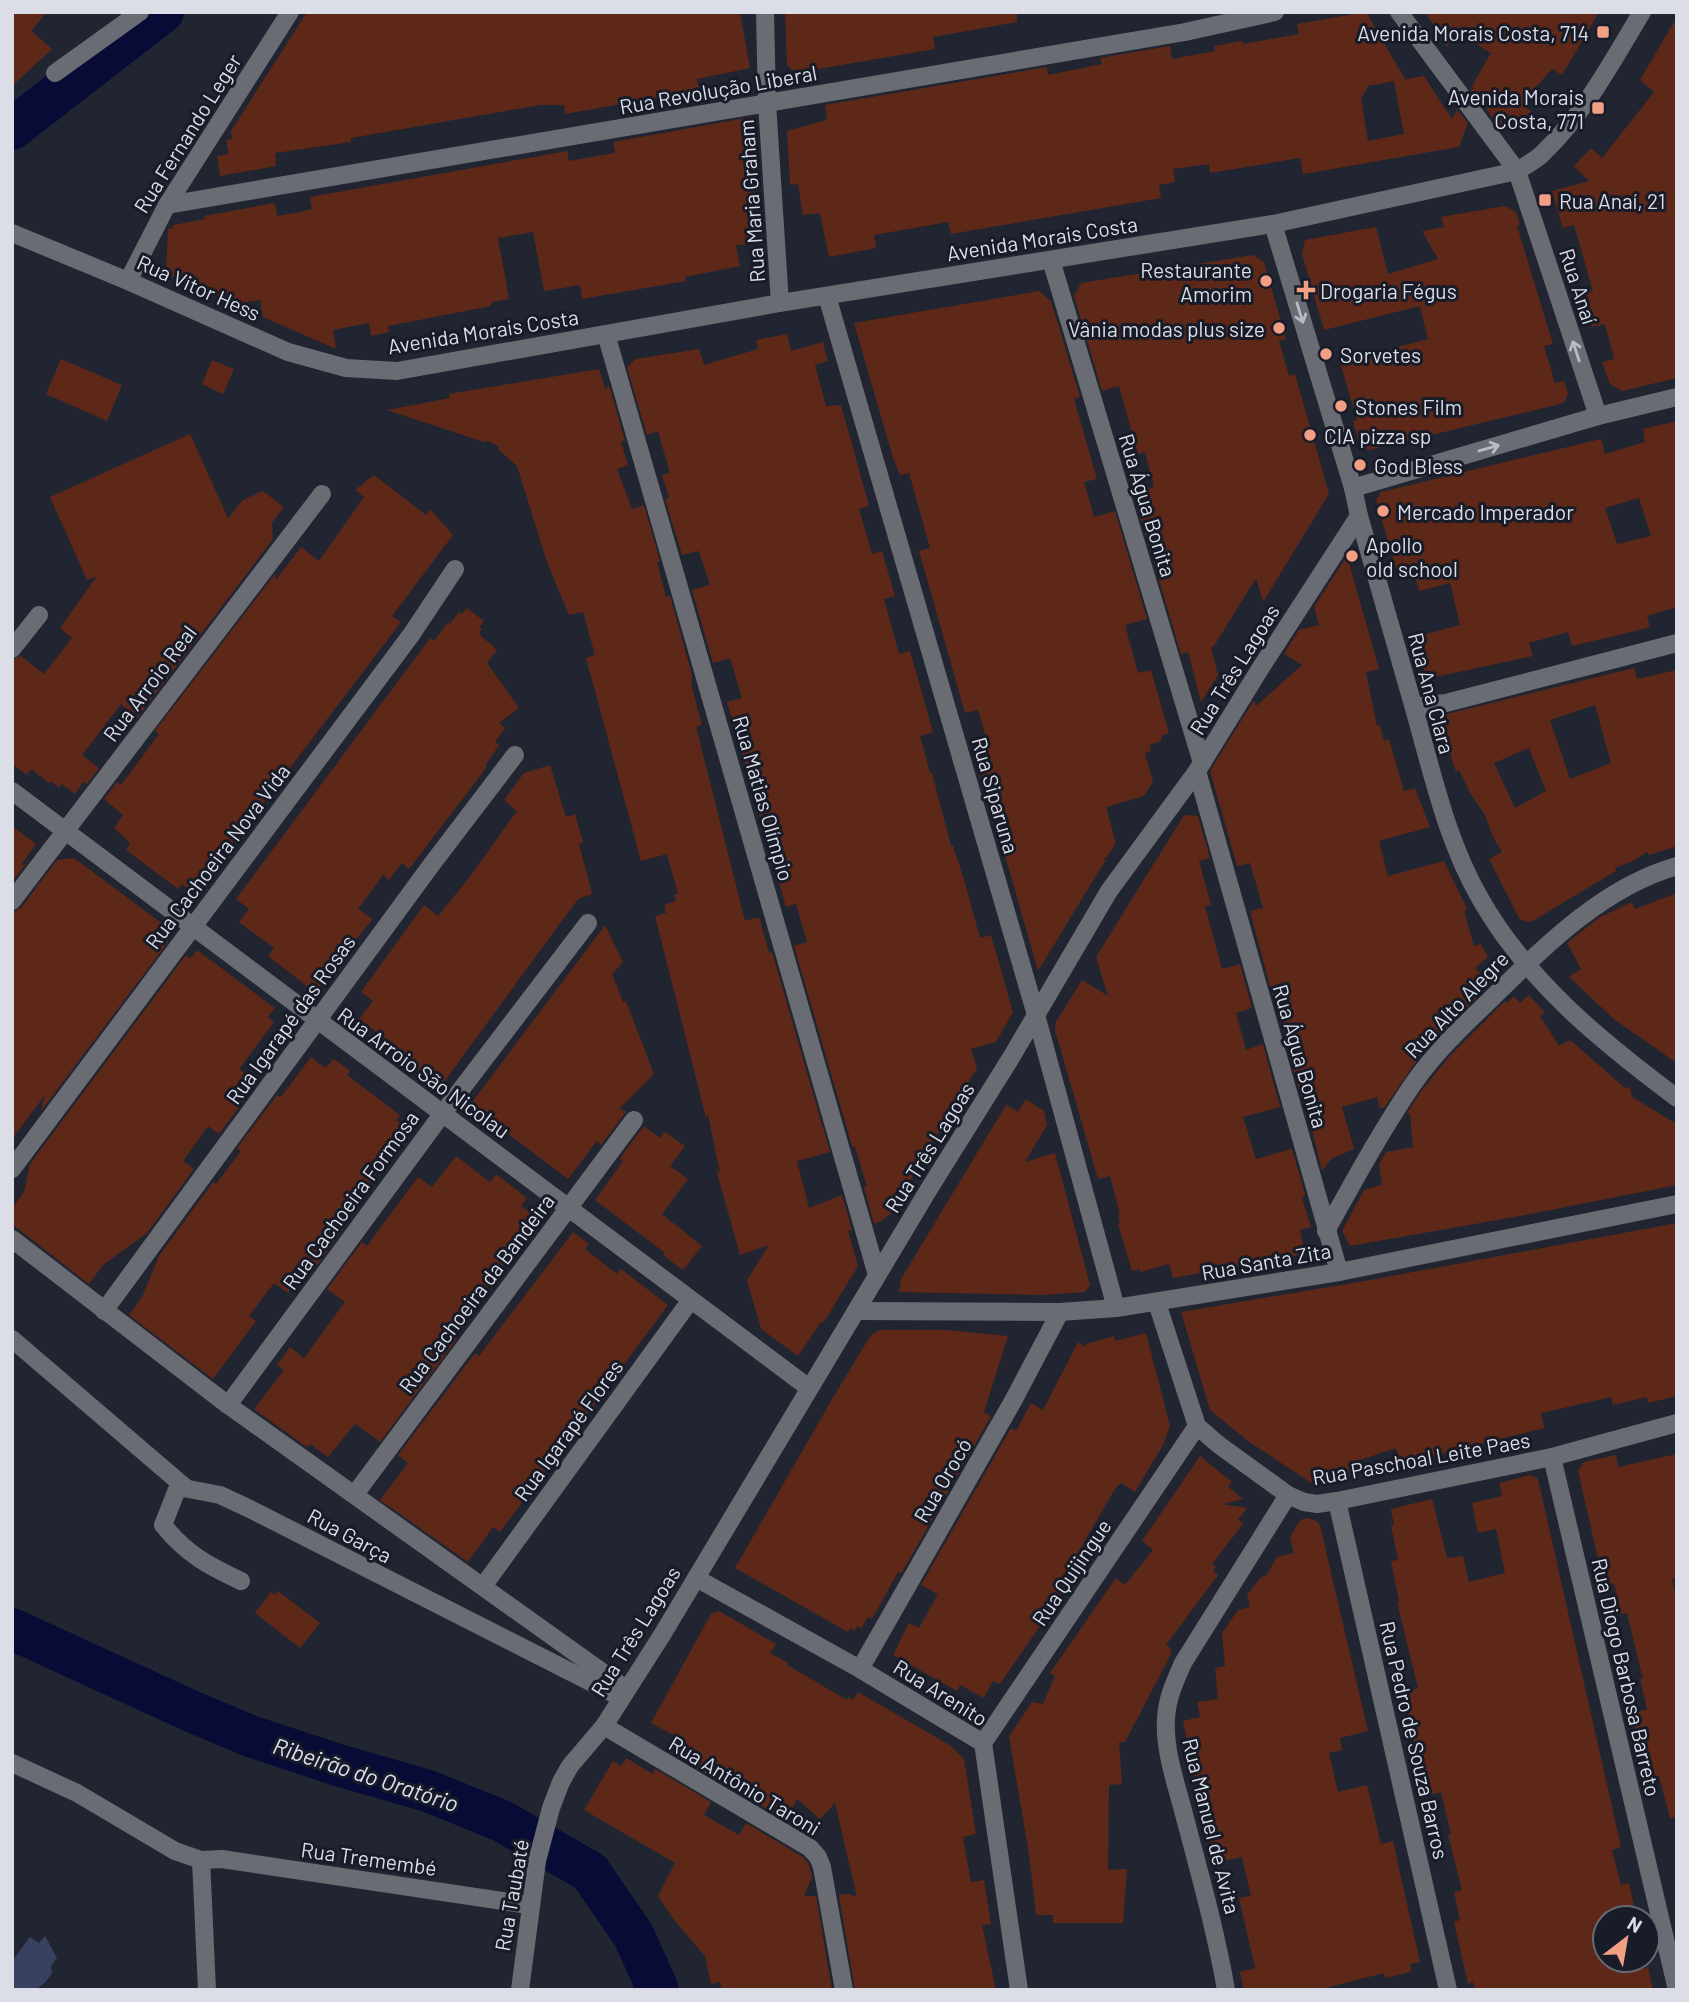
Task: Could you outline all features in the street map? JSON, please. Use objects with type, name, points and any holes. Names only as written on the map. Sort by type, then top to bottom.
[{"type":"street","points":[[55,73],[139,12]]},
{"type":"street","name":"Rua Fernando Leger","points":[[128,281],[167,205],[290,12]]},
{"type":"street","name":"Rua Maria Graham","points":[[765,12],[767,103],[780,303]]},
{"type":"street","name":"Rua Revolução Liberal","points":[[167,205],[1185,32],[1275,12]]},
{"type":"street","name":"Avenida Morais Costa","points":[[370,371],[408,369],[780,303],[1273,224],[1517,171],[1543,154],[1571,121],[1595,89],[1642,12]]},
{"type":"street","name":"Rua Anaí","points":[[1406,16],[1517,171],[1598,416]]},
{"type":"street","name":"Rua Ana Clara","points":[[1273,224],[1353,488],[1432,777],[1464,867],[1481,900],[1526,964],[1566,1007],[1614,1051],[1677,1098]]},
{"type":"street","name":"Rua Vitor Hess","points":[[12,233],[288,352],[335,366],[370,371]]},
{"type":"street","name":"Rua Água Bonita","points":[[1051,260],[1200,767],[1339,1272]]},
{"type":"street","name":"Rua Siparuna","points":[[827,296],[1036,1015],[1116,1308]]},
{"type":"street","name":"Rua Matias Olímpio","points":[[606,334],[877,1275]]},
{"type":"street","points":[[1353,488],[1598,416],[1677,397]]},
{"type":"street","name":"Rua Arroio Real","points":[[12,901],[322,494]]},
{"type":"street","name":"Rua Três Lagoas","points":[[551,1808],[570,1766],[604,1726],[696,1578],[1109,891],[1200,767],[1359,516]]},
{"type":"street","name":"Rua Cachoeira Nova Vida","points":[[12,1169],[411,635],[455,569]]},
{"type":"street","points":[[12,649],[39,615]]},
{"type":"street","points":[[1414,707],[1446,703],[1677,643]]},
{"type":"street","name":"Rua Igarapé das Rosas","points":[[104,1311],[515,755]]},
{"type":"street","name":"Rua Arroio São Nicolau","points":[[12,792],[809,1388]]},
{"type":"street","name":"Rua Alto Alegre","points":[[1326,1231],[1414,1082],[1451,1037],[1546,944],[1607,900],[1660,871],[1677,866]]},
{"type":"street","name":"Rua Cachoeira Formosa","points":[[228,1405],[443,1113],[588,923]]},
{"type":"street","name":"Rua Cachoeira da Bandeira","points":[[355,1494],[634,1120]]},
{"type":"street","name":"Rua Santa Zita","points":[[856,1311],[1060,1312],[1157,1303],[1339,1272],[1677,1204]]},
{"type":"street","points":[[12,1239],[228,1405],[484,1585],[623,1693]]},
{"type":"street","name":"Rua Igarapé Flores","points":[[484,1585],[690,1301]]},
{"type":"street","points":[[1157,1303],[1197,1426]]},
{"type":"street","name":"Rua Orocó","points":[[860,1669],[1013,1401],[1060,1312]]},
{"type":"street","points":[[12,1339],[186,1488]]},
{"type":"street","name":"Rua Paschoal Leite Paes","points":[[1197,1426],[1288,1495],[1317,1504],[1552,1457],[1677,1423]]},
{"type":"street","name":"Rua Quijingue","points":[[983,1743],[1197,1426]]},
{"type":"street","name":"Rua Diogo Barbosa Barreto","points":[[1552,1457],[1677,1990]]},
{"type":"street","points":[[186,1488],[178,1487],[163,1525],[177,1543],[201,1562],[242,1581]]},
{"type":"street","name":"Rua Garça","points":[[186,1488],[220,1495],[250,1508],[623,1693]]},
{"type":"street","name":"Rua Manuel de Avita","points":[[1226,1990],[1218,1944],[1169,1755],[1167,1706],[1171,1688],[1183,1663],[1288,1495]]},
{"type":"street","name":"Rua Pedro de Souza Barros","points":[[1337,1501],[1448,1990]]},
{"type":"street","name":"Rua Arenito","points":[[696,1578],[860,1669],[983,1743],[1019,1990]]},
{"type":"street","name":"Rua Antônio Taroni","points":[[604,1726],[810,1848],[822,1867],[844,1990]]},
{"type":"street","points":[[12,1763],[77,1793],[176,1851],[201,1860],[207,1990]]},
{"type":"street","name":"Rua Taubaté","points":[[520,1990],[529,1905],[551,1808]]},
{"type":"street","name":"Rua Tremembé","points":[[201,1860],[222,1859],[529,1905]]},
{"type":"shaded area","points":[[45,1936],[57,1958],[51,1966],[52,1973],[40,1987],[12,1990],[12,1961],[30,1937],[39,1943]]},
{"type":"building","points":[[12,12],[47,12],[31,31],[52,49],[12,86]]},
{"type":"building","points":[[307,12],[740,12],[750,68],[697,79],[699,90],[565,114],[564,105],[540,105],[351,138],[351,142],[275,153],[276,166],[220,176],[217,156],[229,154],[226,140],[232,139],[231,131]]},
{"type":"building","points":[[785,12],[1017,12],[1017,22],[933,37],[935,49],[795,73],[787,65]]},
{"type":"building","points":[[1366,12],[1405,79],[1424,76],[1452,119],[1457,110],[1468,123],[1459,147],[1303,174],[1300,158],[1210,173],[1209,164],[1173,169],[1175,182],[1159,185],[1161,198],[951,234],[948,222],[874,235],[876,248],[829,257],[820,213],[803,215],[798,184],[790,185],[787,131],[823,121],[827,118],[825,105],[1047,67],[1048,75],[1102,64],[1100,58],[1170,46],[1172,59],[1215,51],[1214,46],[1299,34],[1297,24]],"holes":[[[1394,81],[1404,134],[1368,141],[1361,99],[1368,86]]]},
{"type":"building","points":[[1425,12],[1599,12],[1562,75],[1552,69],[1521,104],[1532,112],[1510,128],[1498,127],[1478,95],[1477,98],[1470,89],[1474,89],[1472,86],[1491,53],[1456,31],[1447,47]]},
{"type":"building","points":[[1677,17],[1677,378],[1622,391],[1610,384],[1602,362],[1614,359],[1605,324],[1592,327],[1582,294],[1593,291],[1574,225],[1563,228],[1552,191],[1589,181],[1574,166],[1591,148],[1602,158],[1654,92],[1640,80]]},
{"type":"building","points":[[752,117],[756,244],[736,245],[740,266],[685,277],[686,281],[582,299],[580,285],[544,291],[533,232],[498,238],[509,299],[491,302],[491,306],[388,326],[389,332],[371,336],[369,323],[333,330],[336,349],[263,317],[260,300],[234,304],[166,274],[168,229],[173,228],[173,225],[205,219],[204,216],[275,203],[277,216],[295,213],[312,209],[310,197],[567,151],[569,161],[615,153],[613,142]]},
{"type":"building","points":[[1505,206],[1516,212],[1520,225],[1517,226],[1553,344],[1544,346],[1555,383],[1564,381],[1568,393],[1564,403],[1369,450],[1360,446],[1353,421],[1357,420],[1340,362],[1428,339],[1420,306],[1324,330],[1302,254],[1305,240],[1376,227],[1388,274],[1438,259],[1422,231],[1444,227],[1441,217]]},
{"type":"building","points":[[1253,255],[1264,262],[1286,339],[1279,341],[1289,376],[1295,374],[1329,494],[1263,602],[1256,578],[1211,647],[1218,675],[1201,702],[1188,652],[1181,654],[1133,493],[1154,487],[1145,452],[1138,454],[1119,386],[1102,391],[1074,296],[1081,283]]},
{"type":"building","points":[[1039,291],[1051,301],[1080,397],[1074,399],[1097,479],[1084,482],[1094,517],[1115,511],[1147,619],[1125,625],[1138,673],[1151,670],[1169,733],[1163,735],[1160,742],[1150,744],[1151,751],[1145,753],[1153,782],[1144,796],[1106,807],[1116,843],[1104,858],[1105,861],[1038,971],[980,767],[983,766],[978,750],[989,747],[978,710],[965,713],[919,551],[930,548],[909,473],[900,475],[893,458],[854,323]]},
{"type":"building","points":[[787,334],[791,351],[823,342],[828,361],[815,365],[826,406],[841,405],[869,506],[859,509],[872,554],[882,551],[895,596],[884,599],[899,654],[910,651],[933,732],[920,736],[930,773],[980,938],[991,935],[1013,1012],[996,1042],[971,1049],[977,1068],[891,1213],[874,1224],[864,1187],[867,1186],[855,1147],[852,1146],[794,946],[807,942],[796,904],[786,907],[727,702],[742,698],[730,658],[713,663],[692,590],[710,585],[699,551],[682,555],[665,499],[669,498],[662,475],[670,473],[658,431],[647,435],[627,367],[636,359],[699,349],[704,365],[758,349],[756,340]]},
{"type":"building","points":[[61,359],[122,385],[107,421],[46,394]]},
{"type":"building","points":[[212,360],[234,369],[223,394],[202,384]]},
{"type":"building","points":[[599,369],[605,389],[609,385],[625,441],[621,442],[628,465],[617,469],[632,509],[644,505],[660,561],[657,562],[666,597],[670,596],[692,675],[691,684],[702,725],[696,727],[745,921],[759,917],[769,953],[772,952],[830,1152],[797,1161],[809,1208],[842,1195],[852,1230],[848,1231],[858,1266],[824,1322],[821,1322],[798,1356],[761,1329],[747,1280],[769,1245],[740,1255],[716,1169],[720,1173],[708,1115],[706,1118],[655,916],[666,913],[664,905],[676,901],[674,895],[678,894],[667,854],[641,861],[586,658],[595,655],[583,612],[569,615],[547,562],[517,466],[498,446],[387,410],[450,398],[449,394]]},
{"type":"building","points":[[1677,421],[1677,607],[1647,616],[1650,627],[1572,646],[1568,632],[1529,643],[1533,656],[1426,679],[1415,637],[1460,625],[1450,583],[1419,591],[1413,568],[1397,572],[1376,500],[1381,492],[1601,439],[1605,454],[1645,442],[1643,429]],"holes":[[[1639,498],[1651,536],[1617,544],[1605,508]]]},
{"type":"building","points":[[190,434],[228,518],[243,500],[263,491],[284,507],[272,523],[273,539],[137,718],[121,704],[82,755],[99,768],[87,784],[83,782],[75,794],[62,784],[59,788],[51,781],[49,783],[31,769],[27,775],[12,764],[12,660],[21,656],[44,674],[72,638],[60,628],[97,576],[87,580],[50,497]]},
{"type":"building","points":[[374,475],[426,515],[430,509],[453,535],[392,616],[401,622],[194,894],[182,884],[178,889],[126,850],[130,843],[114,828],[123,815],[104,799],[117,782],[121,785],[159,734],[155,731],[275,574],[276,580],[301,547],[319,561],[364,497],[355,490]]},
{"type":"building","points":[[1347,556],[1379,669],[1366,672],[1377,726],[1380,725],[1384,741],[1389,739],[1404,791],[1415,788],[1430,827],[1379,841],[1388,876],[1444,861],[1467,909],[1464,911],[1474,946],[1481,944],[1488,957],[1475,968],[1490,984],[1422,1053],[1384,1108],[1380,1108],[1377,1097],[1342,1107],[1354,1149],[1331,1159],[1322,1171],[1305,1100],[1302,1101],[1285,1038],[1287,1037],[1274,1001],[1250,911],[1263,908],[1250,863],[1237,866],[1210,771],[1254,700],[1256,706],[1302,665],[1284,654],[1299,630],[1319,625],[1314,607]]},
{"type":"building","points":[[467,608],[484,621],[479,627],[482,629],[479,634],[497,650],[487,663],[519,708],[499,723],[505,728],[495,742],[499,745],[485,766],[487,767],[409,869],[402,863],[389,880],[383,875],[358,909],[372,919],[316,993],[268,956],[274,948],[239,922],[249,909],[236,899],[430,638],[434,641],[448,622],[450,624],[459,612],[462,614]]},
{"type":"building","points":[[1634,668],[1637,679],[1677,670],[1677,846],[1649,855],[1647,852],[1615,868],[1616,871],[1531,922],[1520,920],[1489,859],[1502,852],[1485,815],[1459,770],[1456,772],[1439,716]],"holes":[[[1595,705],[1611,763],[1570,779],[1550,720]],[[1529,748],[1546,791],[1515,808],[1494,763]]]},
{"type":"building","points":[[550,765],[566,817],[575,814],[583,842],[579,844],[592,894],[578,899],[441,1086],[393,1050],[396,1047],[359,1019],[373,1001],[361,992],[424,905],[438,916],[472,874],[517,811],[504,800],[524,773]]},
{"type":"building","points":[[1184,815],[1198,816],[1210,858],[1199,861],[1211,905],[1205,906],[1222,969],[1240,964],[1252,1008],[1236,1013],[1246,1050],[1263,1044],[1280,1107],[1243,1117],[1256,1159],[1292,1149],[1311,1227],[1300,1230],[1305,1254],[1173,1278],[1169,1264],[1140,1272],[1140,1269],[1132,1271],[1118,1224],[1120,1215],[1110,1176],[1098,1179],[1055,1030],[1056,1022],[1082,980],[1108,996],[1096,957]]},
{"type":"building","points":[[12,826],[36,844],[21,865],[26,864],[12,882]]},
{"type":"building","points":[[74,858],[164,925],[168,942],[41,1111],[45,1095],[12,1139],[12,912],[21,908],[57,860]]},
{"type":"building","points":[[1677,893],[1677,1063],[1615,1020],[1569,977],[1581,969],[1567,943],[1600,917],[1632,902],[1635,909]]},
{"type":"building","points":[[605,925],[623,962],[612,974],[623,1002],[626,1001],[654,1074],[620,1108],[626,1112],[601,1145],[597,1141],[568,1179],[470,1105]]},
{"type":"building","points":[[197,950],[275,1008],[268,1017],[274,1022],[239,1069],[257,1083],[219,1134],[208,1126],[183,1161],[194,1169],[147,1233],[103,1265],[89,1284],[12,1224],[12,1208],[24,1192],[30,1164],[186,955],[190,959]]},
{"type":"building","points":[[1529,995],[1545,1012],[1540,1016],[1559,1046],[1570,1040],[1625,1088],[1630,1087],[1632,1097],[1677,1124],[1677,1185],[1350,1246],[1342,1231],[1364,1190],[1382,1185],[1379,1164],[1386,1152],[1413,1147],[1410,1114],[1407,1113],[1422,1090],[1449,1057],[1505,1001],[1507,1003],[1514,996],[1520,1003]]},
{"type":"building","points":[[311,1057],[325,1068],[334,1059],[350,1071],[347,1075],[400,1115],[396,1120],[409,1129],[339,1224],[344,1228],[309,1276],[304,1272],[288,1293],[274,1283],[249,1316],[256,1321],[213,1379],[129,1315],[143,1295],[159,1256],[213,1182],[216,1184],[241,1151],[237,1148],[277,1095],[281,1097]]},
{"type":"building","points":[[1026,1099],[1044,1111],[1047,1125],[1025,1162],[1055,1153],[1090,1285],[1085,1292],[1043,1295],[899,1292],[901,1279],[1006,1105],[1018,1112]]},
{"type":"building","points":[[644,1126],[660,1138],[665,1132],[685,1146],[670,1166],[688,1179],[662,1214],[702,1246],[683,1270],[595,1200],[623,1161],[620,1158]]},
{"type":"building","points":[[456,1156],[490,1182],[496,1174],[527,1198],[521,1206],[538,1218],[451,1335],[457,1339],[380,1442],[355,1424],[328,1457],[310,1444],[307,1447],[254,1409],[284,1370],[277,1365],[290,1347],[304,1358],[345,1302],[327,1289],[362,1242],[367,1246],[418,1177],[432,1187]]},
{"type":"building","points":[[1677,1223],[1677,1396],[1648,1403],[1647,1397],[1613,1405],[1611,1397],[1541,1413],[1544,1428],[1401,1464],[1396,1448],[1348,1464],[1350,1476],[1313,1484],[1248,1441],[1210,1410],[1181,1312],[1370,1280]]},
{"type":"building","points":[[573,1232],[589,1244],[585,1249],[617,1274],[621,1269],[668,1305],[500,1532],[493,1527],[468,1562],[380,1500],[408,1463],[398,1455],[475,1353],[479,1356]]},
{"type":"building","points":[[880,1330],[947,1330],[1008,1336],[984,1412],[991,1416],[901,1574],[898,1572],[872,1619],[868,1617],[861,1629],[857,1626],[855,1631],[850,1628],[848,1632],[735,1568],[838,1389],[871,1335]]},
{"type":"building","points":[[1146,1333],[1170,1426],[1163,1445],[1135,1492],[1121,1483],[1115,1489],[1080,1549],[1089,1554],[1000,1684],[993,1681],[984,1698],[960,1685],[957,1691],[893,1655],[909,1623],[919,1628],[938,1594],[921,1585],[1011,1428],[1016,1431],[1031,1403],[1043,1410],[1078,1342],[1084,1347],[1086,1344],[1114,1336],[1115,1341]]},
{"type":"building","points":[[1677,1454],[1677,1578],[1672,1579],[1677,1600],[1677,1817],[1670,1818],[1659,1776],[1653,1777],[1645,1744],[1639,1745],[1632,1713],[1647,1709],[1640,1679],[1643,1679],[1627,1613],[1621,1614],[1614,1583],[1604,1585],[1578,1471],[1584,1462],[1616,1455],[1618,1467]]},
{"type":"building","points":[[1200,1456],[1232,1482],[1228,1487],[1243,1499],[1223,1504],[1247,1508],[1238,1520],[1243,1524],[1212,1564],[1216,1567],[1213,1571],[1218,1575],[1166,1645],[1172,1650],[1169,1658],[1125,1742],[1119,1742],[1122,1784],[1109,1785],[1108,1870],[1127,1869],[1123,1923],[1053,1923],[1053,1915],[1036,1915],[1029,1854],[1009,1736],[1032,1702],[1043,1704],[1055,1676],[1050,1673],[1116,1578],[1125,1585],[1153,1550],[1142,1541]]},
{"type":"building","points":[[1530,1475],[1538,1479],[1621,1847],[1612,1850],[1621,1885],[1629,1883],[1634,1904],[1591,1904],[1591,1974],[1650,1974],[1653,1990],[1475,1990],[1473,1982],[1468,1984],[1454,1922],[1460,1920],[1454,1892],[1462,1890],[1448,1835],[1451,1834],[1441,1792],[1426,1796],[1403,1695],[1418,1688],[1397,1603],[1399,1602],[1391,1561],[1398,1560],[1391,1525],[1394,1525],[1391,1509],[1432,1499],[1447,1558],[1463,1556],[1469,1582],[1505,1573],[1496,1529],[1478,1533],[1472,1503],[1502,1496],[1499,1483]]},
{"type":"building","points":[[1308,1518],[1320,1525],[1368,1731],[1340,1738],[1342,1750],[1329,1753],[1338,1792],[1367,1785],[1381,1844],[1393,1841],[1420,1962],[1410,1964],[1411,1972],[1385,1978],[1384,1973],[1318,1990],[1244,1990],[1240,1972],[1255,1968],[1239,1898],[1251,1896],[1242,1857],[1214,1863],[1183,1721],[1200,1717],[1197,1702],[1218,1699],[1215,1668],[1225,1666],[1222,1633],[1238,1610],[1250,1607],[1247,1595],[1261,1577],[1266,1576],[1277,1557],[1294,1553],[1290,1537],[1300,1520]]},
{"type":"building","points":[[278,1591],[320,1623],[300,1648],[255,1613],[271,1592],[275,1595]]},
{"type":"building","points":[[719,1611],[776,1644],[770,1653],[788,1663],[787,1665],[847,1700],[848,1697],[853,1700],[858,1692],[951,1746],[964,1759],[976,1834],[963,1837],[971,1882],[984,1880],[991,1924],[982,1925],[996,1990],[855,1990],[839,1895],[857,1897],[835,1803],[820,1819],[797,1799],[785,1820],[757,1803],[759,1799],[724,1779],[722,1783],[667,1750],[675,1736],[651,1723],[711,1614]]},
{"type":"building","points":[[626,1758],[653,1774],[655,1769],[711,1802],[704,1815],[739,1835],[746,1823],[803,1857],[812,1877],[804,1896],[816,1896],[832,1990],[722,1990],[720,1982],[711,1984],[705,1956],[658,1896],[675,1863],[584,1810],[613,1761],[621,1766]]},
{"type":"waterway","points":[[12,129],[163,12]]},
{"type":"waterway","name":"Ribeirão do Oratório","points":[[12,1629],[250,1736],[428,1791],[502,1821],[590,1872],[634,1936],[658,1990]]},
{"type":"place","name":"Avenida Morais Costa, 714","points":[[1603,32]]},
{"type":"place","name":"Avenida Morais Costa, 771","points":[[1598,108]]},
{"type":"place","name":"Rua Anaí, 21","points":[[1545,200]]},
{"type":"place","name":"Restaurante Amorim","points":[[1266,281]]},
{"type":"place","name":"Drogaria Fégus","points":[[1306,290]]},
{"type":"place","name":"Vânia modas plus size","points":[[1279,328]]},
{"type":"place","name":"Sorvetes","points":[[1326,354]]},
{"type":"place","name":"Stones Film","points":[[1341,406]]},
{"type":"place","name":"CIA pizza sp","points":[[1310,435]]},
{"type":"place","name":"God Bless","points":[[1360,465]]},
{"type":"place","name":"Mercado Imperador","points":[[1383,511]]},
{"type":"place","name":"Apollo old school","points":[[1352,556]]}]
